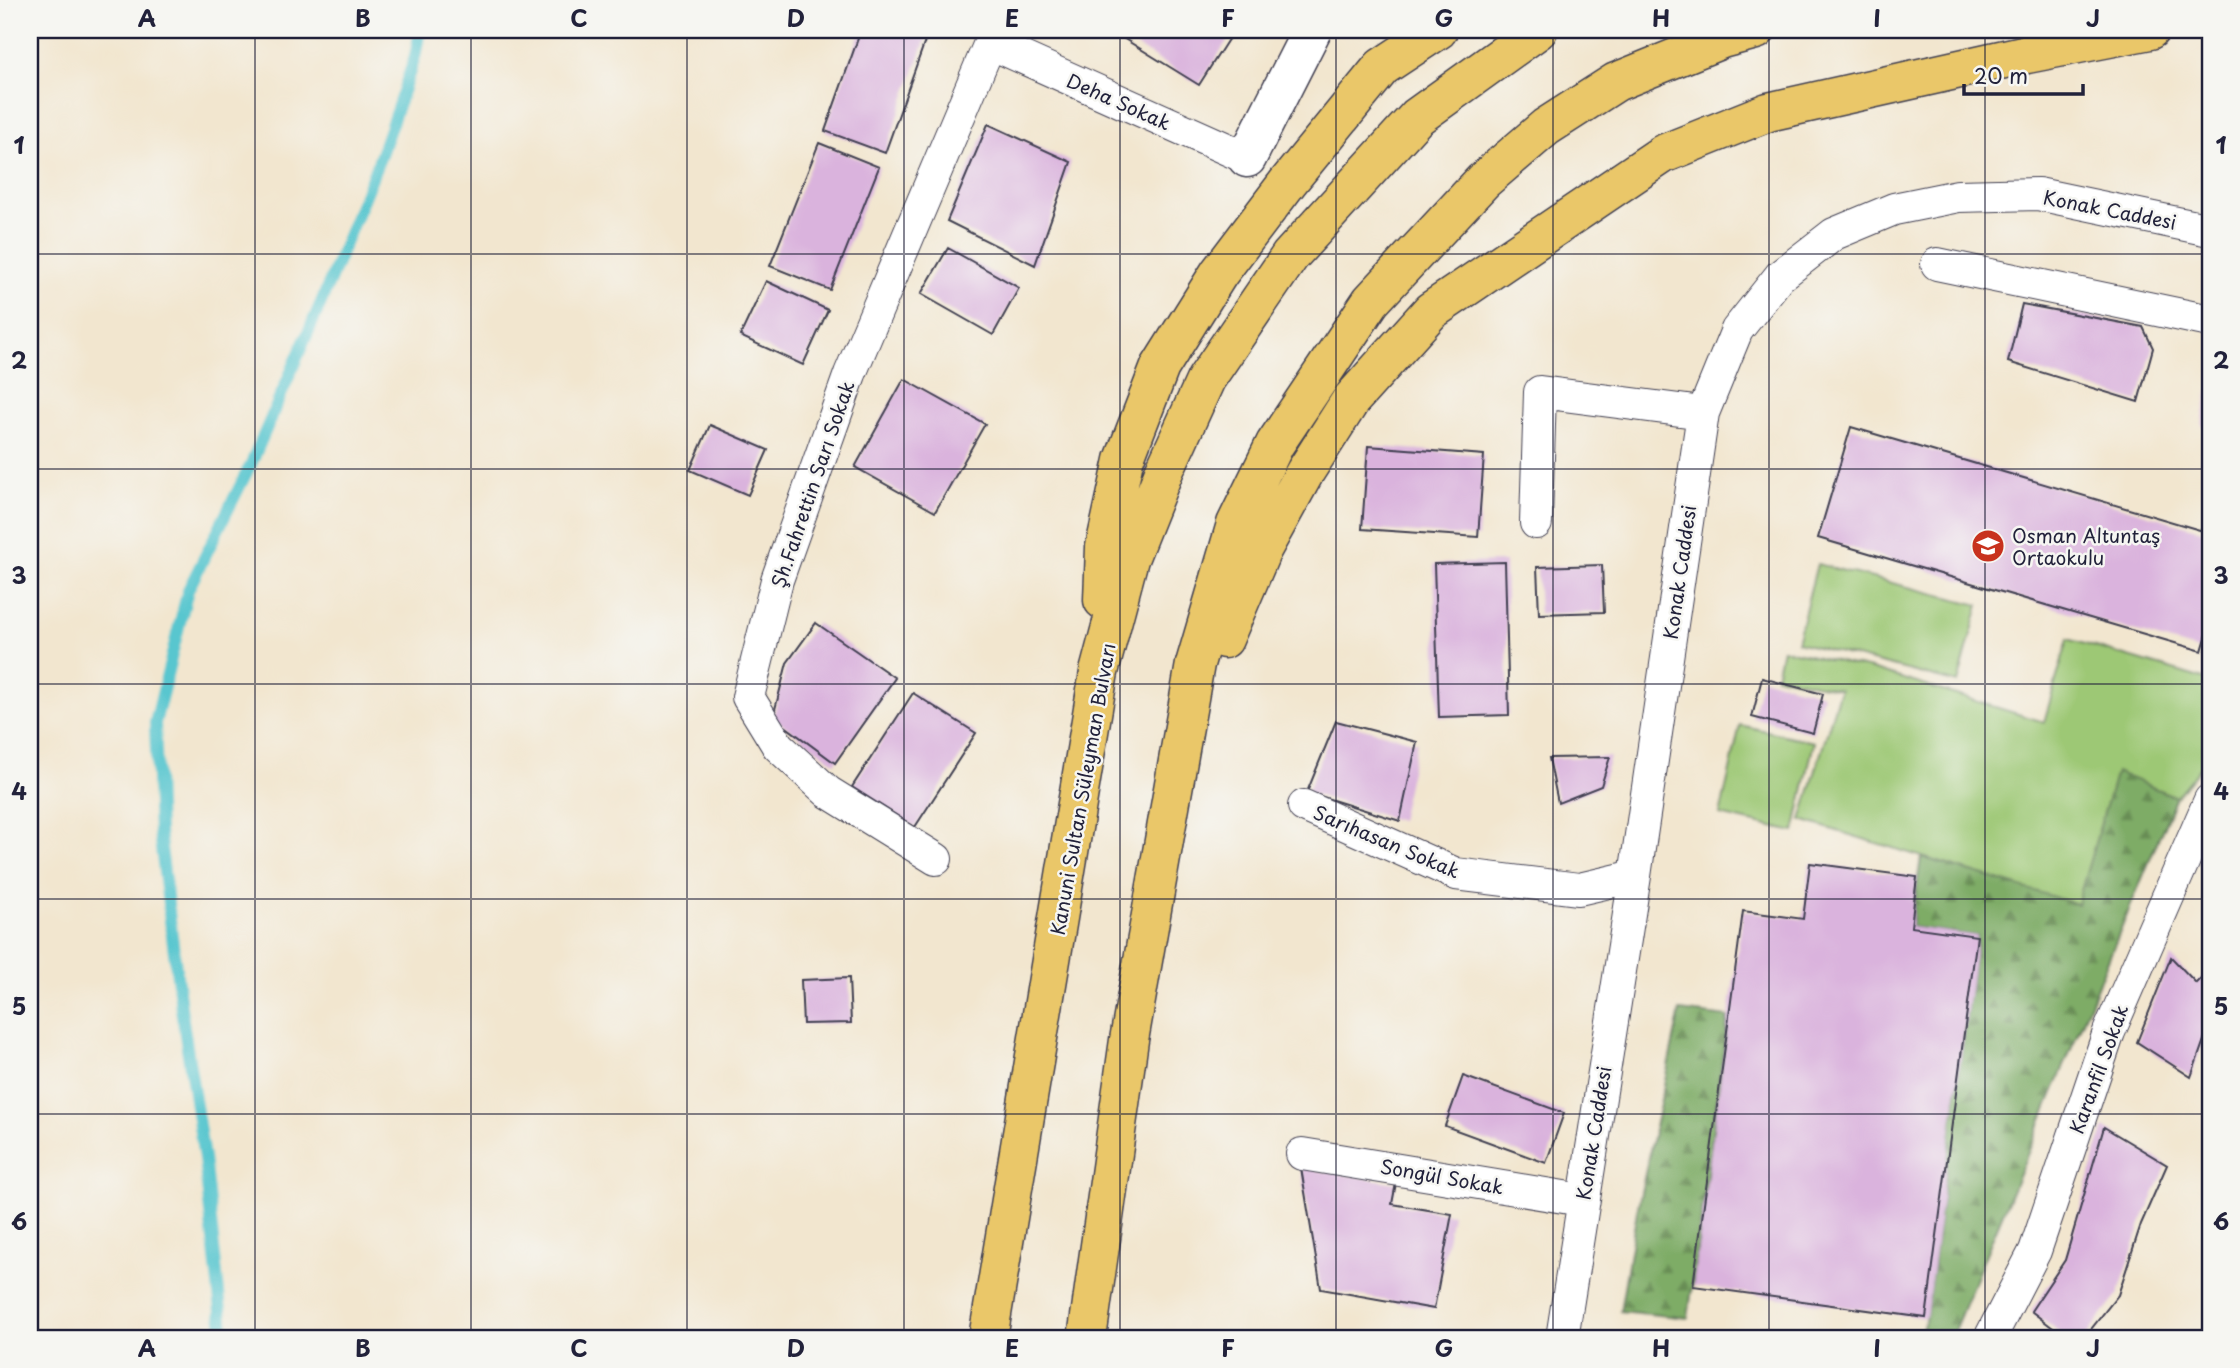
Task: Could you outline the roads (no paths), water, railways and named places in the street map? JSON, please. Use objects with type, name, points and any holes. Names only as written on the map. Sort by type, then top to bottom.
[{"type":"main road","points":[[1100,672],[1105,547],[1124,460],[1160,367],[1219,273],[1288,182],[1382,67],[1438,30]]},
{"type":"main road","name":"Kanuni Sultan Süleyman Bulvarı","points":[[988,1338],[1100,672],[1129,559],[1165,469],[1206,379],[1290,256],[1417,117],[1538,30]]},
{"type":"main road","points":[[1087,1338],[1129,1040],[1195,664],[1236,524],[1275,444],[1371,301],[1483,181],[1546,127],[1616,82],[1722,39],[1756,30]]},
{"type":"main road","points":[[1176,772],[1228,627],[1262,550],[1299,483],[1351,400],[1431,311],[1663,154],[1768,112],[2027,54],[2150,30]]},
{"type":"street","points":[[1247,158],[1312,30]]},
{"type":"street","name":"Deha Sokak","points":[[990,43],[1247,158]]},
{"type":"street","name":"Şh.Fahrettin Sarı Sokak","points":[[936,859],[828,792],[778,746],[748,697],[778,580],[850,374],[990,43]]},
{"type":"street","name":"Konak Caddesi","points":[[1562,1338],[1635,876],[1703,413],[1737,330],[1780,275],[1835,234],[1894,209],[1958,196],[2038,194],[2210,230]]},
{"type":"street","points":[[1937,264],[2210,321]]},
{"type":"street","points":[[1536,523],[1540,393],[1703,413]]},
{"type":"street","name":"Karanfil Sokak","points":[[1990,1338],[2035,1251],[2109,1032],[2210,800]]},
{"type":"street","name":"Sarıhasan Sokak","points":[[1304,806],[1456,874],[1579,889],[1635,876]]},
{"type":"street","name":"Songül Sokak","points":[[1302,1154],[1582,1200]]},
{"type":"waterway","points":[[224,1338],[204,1158],[181,1008],[159,832],[155,723],[188,590],[251,464],[320,305],[379,160],[415,57],[420,30]]},
{"type":"place","name":"Osman Altuntaş Ortaokulu","points":[[1988,546]]}]
